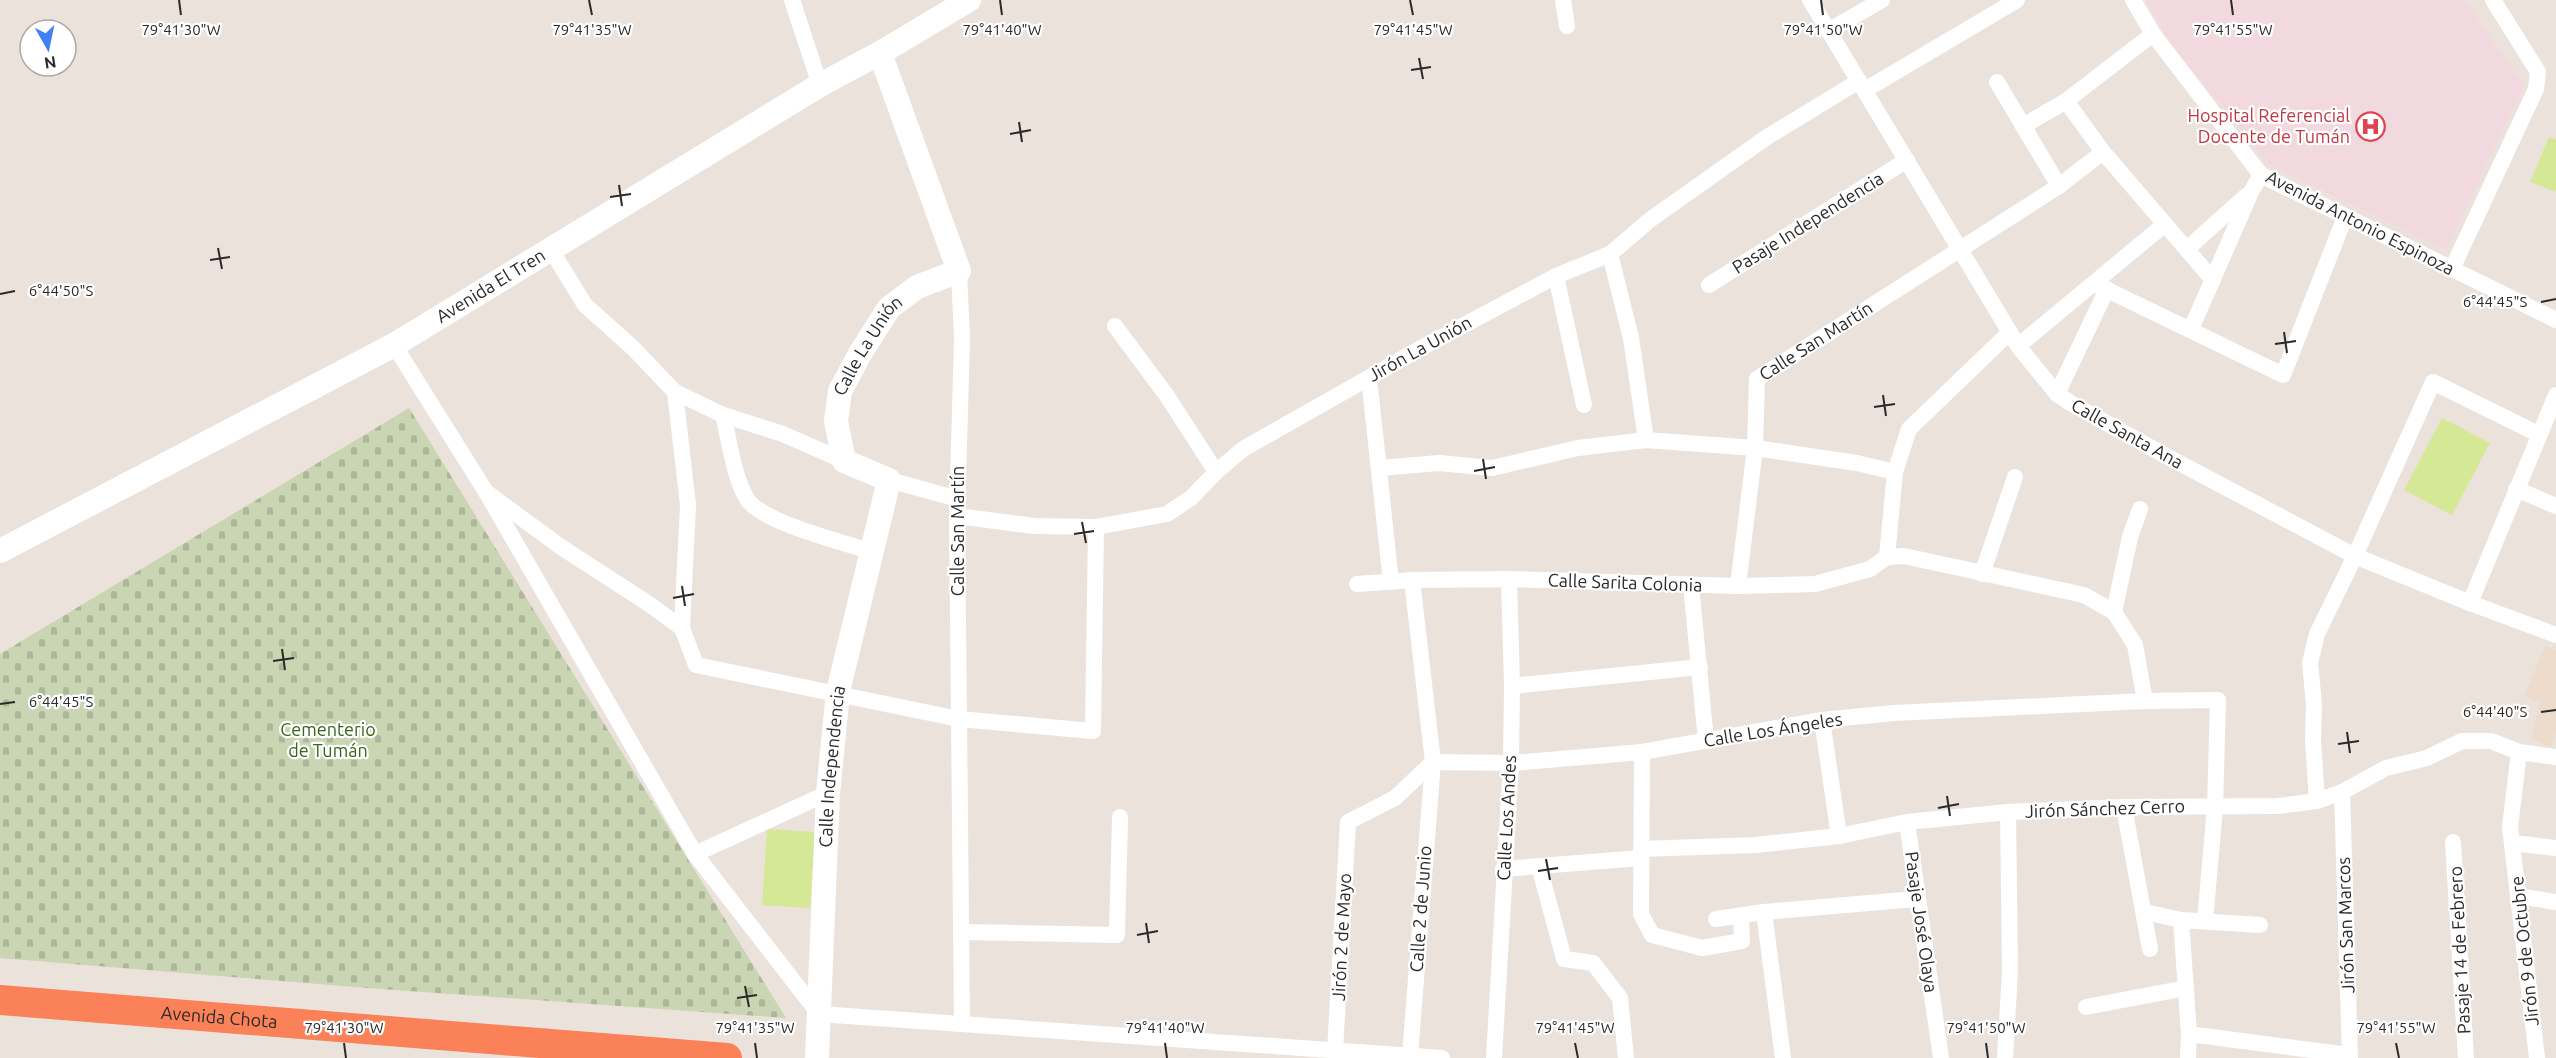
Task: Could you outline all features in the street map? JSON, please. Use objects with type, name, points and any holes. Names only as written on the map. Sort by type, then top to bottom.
[{"type":"highway","name":"Avenida Chota","points":[[0,1000],[515,1050],[727,1058]]},
{"type":"street","points":[[792,0],[820,85]]},
{"type":"street","name":"Avenida El Tren","points":[[0,551],[394,345],[820,85],[880,53],[969,0]]},
{"type":"street","points":[[1563,0],[1567,26]]},
{"type":"street","name":"Calle Santa Ana","points":[[1810,0],[2014,339],[2057,394],[2168,457],[2355,556],[2556,635]]},
{"type":"street","points":[[1828,31],[1882,0]]},
{"type":"street","name":"Jirón La Unión","points":[[889,480],[957,508],[1034,526],[1095,527],[1167,514],[1191,498],[1243,449],[1556,276],[1610,254],[1651,219],[1757,144],[2017,0]]},
{"type":"street","name":"Avenida Antonio Espinoza","points":[[2133,0],[2153,34],[2261,175],[2556,320]]},
{"type":"street","points":[[2452,269],[2536,89],[2538,72],[2493,0]]},
{"type":"street","points":[[2023,126],[2066,101],[2153,34]]},
{"type":"street","name":"Calle San Martín","points":[[880,53],[959,271],[962,338],[957,508],[962,1024]]},
{"type":"street","points":[[1997,82],[2059,186]]},
{"type":"street","points":[[2066,101],[2103,152],[2213,280]]},
{"type":"street","points":[[1959,250],[2059,186],[2103,152]]},
{"type":"street","name":"Pasaje Independencia","points":[[1709,285],[1907,160]]},
{"type":"street","points":[[2192,329],[2251,192],[2261,175]]},
{"type":"street","points":[[2187,249],[2251,192]]},
{"type":"street","points":[[2101,287],[2192,329],[2283,375],[2345,217]]},
{"type":"street","points":[[2145,701],[2135,645],[2114,612],[2084,595],[1904,556],[1887,557],[1895,472],[1909,429],[2014,339],[2101,287],[2165,224]]},
{"type":"street","points":[[550,248],[585,305],[633,348],[675,392],[723,415],[783,434],[889,480]]},
{"type":"street","name":"Calle San Martín","points":[[1738,586],[1755,448],[1757,379],[1959,250]]},
{"type":"street","points":[[1610,254],[1631,338],[1646,440]]},
{"type":"street","name":"Calle La Unión","points":[[844,461],[836,421],[840,391],[861,352],[890,308],[917,287],[959,271]]},
{"type":"street","points":[[1556,276],[1584,405]]},
{"type":"street","points":[[2057,394],[2101,287]]},
{"type":"street","points":[[1115,326],[1167,396],[1216,472]]},
{"type":"street","points":[[394,345],[486,492],[695,854],[819,1014],[1442,1058]]},
{"type":"street","points":[[1368,378],[1391,582]]},
{"type":"street","points":[[2317,801],[2313,739],[2314,704],[2310,663],[2317,634],[2355,556],[2433,382],[2538,434]]},
{"type":"street","points":[[675,392],[688,505],[682,628],[696,665],[838,692],[959,719],[1093,731],[1095,527]]},
{"type":"street","points":[[2470,603],[2556,395]]},
{"type":"street","points":[[723,415],[737,472],[747,500],[777,521],[873,552]]},
{"type":"street","points":[[1379,468],[1439,463],[1492,468],[1578,448],[1646,440],[1755,448],[1857,463],[1895,472]]},
{"type":"street","points":[[1982,574],[2015,477]]},
{"type":"street","name":"Calle Independencia","points":[[817,1058],[828,793],[838,692],[889,480]]},
{"type":"street","points":[[2516,489],[2556,506]]},
{"type":"street","points":[[486,492],[561,548],[649,604],[682,628]]},
{"type":"street","points":[[2114,612],[2130,537],[2140,509]]},
{"type":"street","name":"Calle Sarita Colonia","points":[[1357,584],[1412,580],[1509,579],[1738,586],[1815,584],[1870,569],[1887,557]]},
{"type":"street","name":"Calle Los Andes","points":[[1494,1058],[1510,763],[1512,686],[1509,579]]},
{"type":"street","name":"Calle 2 de Junio","points":[[1410,1056],[1433,762],[1412,580]]},
{"type":"street","points":[[1691,585],[1706,741]]},
{"type":"street","points":[[1512,686],[1700,667]]},
{"type":"street","name":"Calle Los Ángeles","points":[[1433,762],[1510,763],[1642,752],[1822,720],[1894,713],[2145,701],[2218,700],[2215,807]]},
{"type":"street","points":[[1822,720],[1839,836]]},
{"type":"street","name":"Jirón Sánchez Cerro","points":[[1503,869],[1641,853],[1756,845],[1839,836],[1907,822],[2008,812],[2124,807],[2278,806],[2317,801],[2342,792],[2386,768],[2427,758],[2462,741],[2491,741],[2519,752],[2556,757]]},
{"type":"street","points":[[1642,752],[1641,914],[1652,935],[1702,948],[1742,941],[1741,915]]},
{"type":"street","name":"Jirón 9 de Octubre","points":[[2519,752],[2510,827],[2537,1058]]},
{"type":"street","name":"Jirón 2 de Mayo","points":[[1335,1051],[1348,822],[1395,798],[1433,762]]},
{"type":"street","name":"Jirón San Marcos","points":[[2342,792],[2349,1056]]},
{"type":"street","points":[[695,854],[828,793]]},
{"type":"street","points":[[2124,807],[2150,949]]},
{"type":"street","points":[[2205,921],[2215,807]]},
{"type":"street","points":[[2006,1058],[2010,971],[2008,812]]},
{"type":"street","points":[[961,932],[1117,935],[1120,817]]},
{"type":"street","name":"Pasaje José Olaya","points":[[1907,822],[1916,899],[1941,1058]]},
{"type":"street","name":"Pasaje 14 de Febrero","points":[[2453,843],[2466,1058]]},
{"type":"street","points":[[2512,843],[2556,848]]},
{"type":"street","points":[[1539,866],[1564,959],[1593,963],[1620,998],[1626,1058]]},
{"type":"street","points":[[2518,896],[2556,902]]},
{"type":"street","points":[[1716,919],[1764,912],[1916,899]]},
{"type":"street","points":[[1764,912],[1783,1058]]},
{"type":"street","points":[[2145,912],[2181,920],[2260,925]]},
{"type":"street","points":[[2181,920],[2189,1034],[2188,1058]]},
{"type":"street","points":[[2086,1007],[2186,988]]},
{"type":"street","points":[[2189,1034],[2349,1056]]},
{"type":"shaded area","name":"Hospital Referencial Docente de Tumán","points":[[2146,0],[2465,0],[2524,86],[2446,250],[2269,165],[2171,44]]},
{"type":"shaded area","points":[[2545,646],[2556,650],[2556,733],[2551,747],[2531,739],[2540,703],[2524,696]]},
{"type":"green space","points":[[2549,137],[2556,140],[2556,192],[2530,182]]},
{"type":"green space","name":"Cementerio de Tumán","points":[[409,408],[786,1018],[367,988],[0,958],[0,654]]},
{"type":"green space","points":[[2442,418],[2490,443],[2452,515],[2404,490]]},
{"type":"green space","points":[[767,829],[815,832],[810,908],[762,905]]},
{"type":"place","name":"Hospital Referencial Docente de Tumán","points":[[2371,126]]}]
